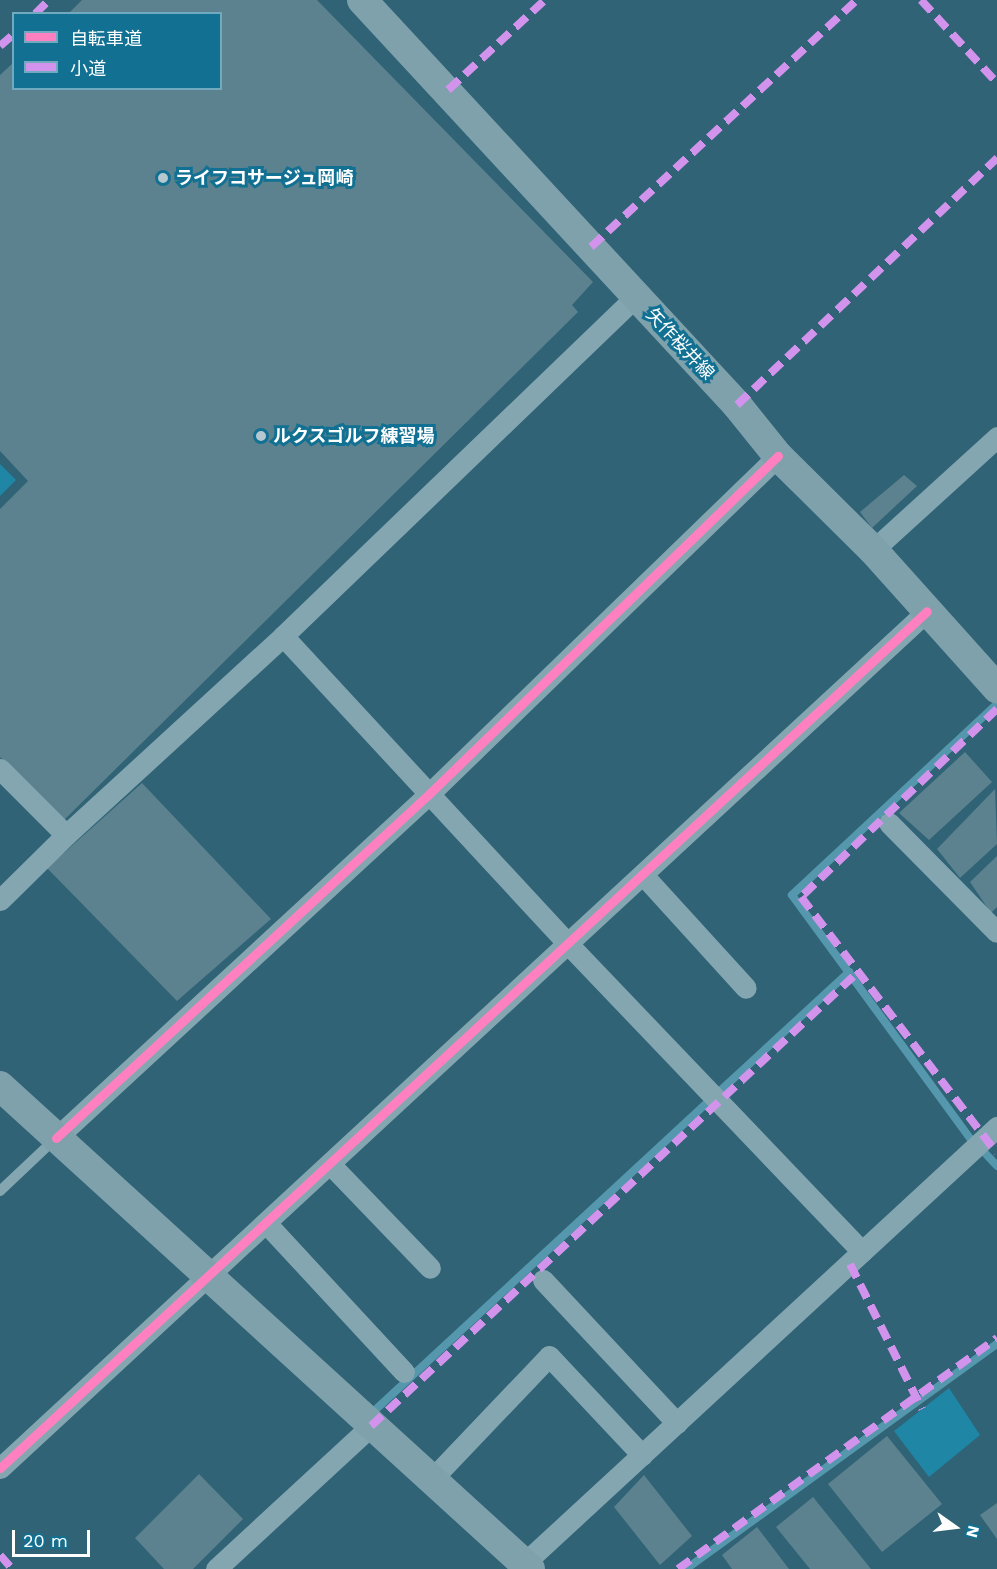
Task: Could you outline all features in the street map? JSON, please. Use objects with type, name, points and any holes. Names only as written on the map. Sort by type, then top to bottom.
[{"type":"street","name":"矢作桜井線","points":[[362,0],[737,405],[778,456],[873,550],[997,688]]},
{"type":"street","points":[[0,900],[66,834],[283,636],[636,296]]},
{"type":"street","points":[[873,550],[997,436]]},
{"type":"street","points":[[56,1138],[429,794],[778,456]]},
{"type":"street","points":[[0,1468],[644,876],[927,611]]},
{"type":"street","points":[[283,636],[569,945],[862,1252]]},
{"type":"street","points":[[0,769],[66,834]]},
{"type":"street","points":[[889,823],[997,932]]},
{"type":"street","points":[[644,876],[746,988]]},
{"type":"street","points":[[0,1086],[524,1567],[997,1127]]},
{"type":"street","points":[[330,1164],[430,1268]]},
{"type":"street","points":[[266,1222],[404,1372]]},
{"type":"street","points":[[543,1280],[677,1423]]},
{"type":"street","points":[[431,1480],[549,1356],[642,1455]]},
{"type":"street","points":[[216,1569],[371,1426]]},
{"type":"lane","points":[[0,1191],[56,1138]]},
{"type":"shaded area","points":[[0,464],[16,480],[0,496]]},
{"type":"shaded area","points":[[949,1388],[980,1435],[929,1477],[894,1431]]},
{"type":"building","name":"ルクスゴルフ練習場","points":[[82,0],[317,0],[593,282],[572,305],[578,312],[63,821],[0,757],[0,509],[28,481],[0,451],[0,75],[12,64],[12,90],[222,90],[222,12],[70,12]]},
{"type":"building","points":[[904,475],[917,486],[872,528],[860,512]]},
{"type":"building","points":[[965,752],[992,782],[929,840],[899,813]]},
{"type":"building","points":[[142,783],[271,919],[177,1001],[47,868]]},
{"type":"building","points":[[995,789],[997,844],[960,878],[937,849]]},
{"type":"building","points":[[997,856],[997,907],[991,913],[970,882]]},
{"type":"building","points":[[887,1436],[942,1504],[882,1552],[828,1484]]},
{"type":"building","points":[[199,1474],[243,1519],[193,1569],[164,1569],[135,1538]]},
{"type":"building","points":[[644,1475],[692,1536],[660,1565],[614,1507]]},
{"type":"building","points":[[813,1497],[871,1569],[810,1569],[776,1527]]},
{"type":"building","points":[[997,1503],[997,1539],[980,1515]]},
{"type":"building","points":[[757,1527],[789,1569],[732,1569],[722,1555]]},
{"type":"waterway","points":[[972,1141],[792,895],[995,706]]},
{"type":"waterway","points":[[720,1091],[849,972]]},
{"type":"waterway","points":[[373,1412],[709,1101]]},
{"type":"waterway","points":[[984,1152],[997,1166]]},
{"type":"waterway","points":[[686,1569],[997,1344]]},
{"type":"marked path","points":[[37,12],[49,0]]},
{"type":"marked path","points":[[448,90],[545,0]]},
{"type":"marked path","points":[[591,247],[857,0]]},
{"type":"marked path","points":[[921,0],[997,83]]},
{"type":"marked path","points":[[0,46],[12,36]]},
{"type":"marked path","points":[[737,405],[997,158]]},
{"type":"marked path","points":[[997,709],[801,897],[997,1153]]},
{"type":"marked path","points":[[371,1426],[858,972]]},
{"type":"marked path","points":[[850,1264],[922,1409]]},
{"type":"marked path","points":[[678,1569],[997,1338]]},
{"type":"marked path","points":[[0,1555],[12,1569]]},
{"type":"cycle path","points":[[56,1138],[429,794],[778,456]]},
{"type":"cycle path","points":[[0,1468],[927,611]]},
{"type":"place","name":"ライフコサージュ岡崎","points":[[163,178]]},
{"type":"place","name":"ルクスゴルフ練習場","points":[[261,436]]}]
